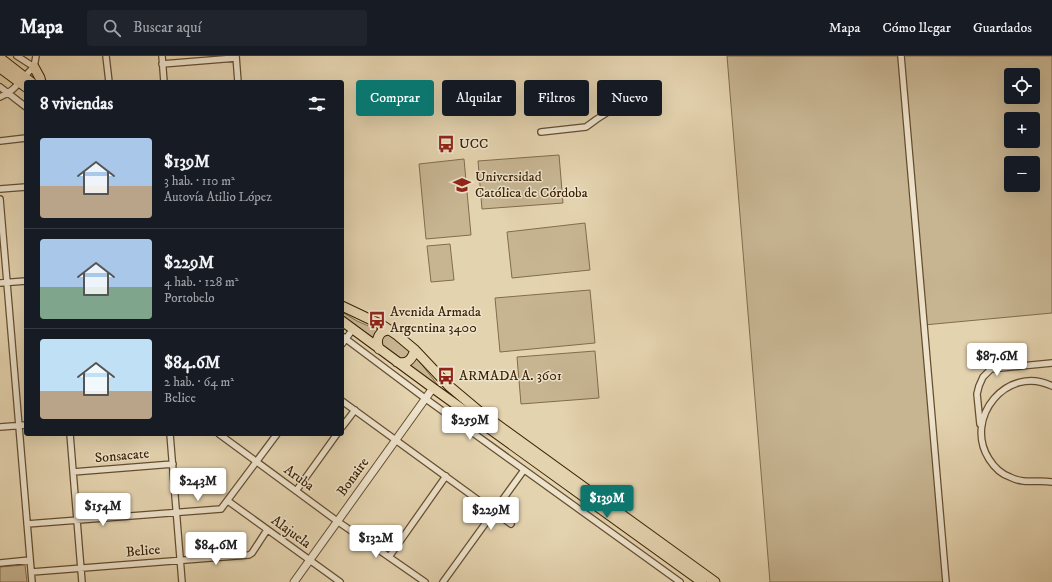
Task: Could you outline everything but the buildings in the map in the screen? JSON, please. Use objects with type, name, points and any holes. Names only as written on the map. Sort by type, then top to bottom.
[{"type":"main road","points":[[0,58],[23,82]]},
{"type":"main road","points":[[34,67],[40,80]]},
{"type":"main road","points":[[0,68],[23,82]]},
{"type":"main road","points":[[344,307],[390,330],[415,350],[449,386],[480,412],[715,582]]},
{"type":"main road","points":[[344,322],[702,582]]},
{"type":"main road","points":[[379,348],[378,337],[384,331],[390,330]]},
{"type":"main road","points":[[397,362],[404,363],[409,361],[415,350]]},
{"type":"street","points":[[17,56],[34,67]]},
{"type":"street","points":[[24,80],[34,67],[36,56]]},
{"type":"street","points":[[106,56],[109,80]]},
{"type":"street","points":[[162,56],[164,80]]},
{"type":"street","points":[[901,56],[946,582]]},
{"type":"street","points":[[162,64],[236,57],[238,80]]},
{"type":"street","points":[[0,97],[9,94],[23,82]]},
{"type":"street","points":[[0,87],[24,105]]},
{"type":"street","points":[[541,132],[586,127],[602,116]]},
{"type":"street","points":[[0,141],[24,138]]},
{"type":"street","points":[[0,189],[24,187]]},
{"type":"street","points":[[0,199],[32,582]]},
{"type":"street","points":[[0,283],[24,281]]},
{"type":"street","points":[[353,329],[344,338],[680,582]]},
{"type":"street","points":[[1052,363],[991,369],[983,377],[978,386],[977,394],[982,442],[986,454],[993,464],[1001,472],[1020,481],[1052,482]]},
{"type":"street","points":[[981,430],[983,418],[988,407],[997,395],[1008,387],[1019,383],[1034,381],[1046,383],[1052,386]]},
{"type":"street","name":"Bonaire","points":[[294,582],[433,388]]},
{"type":"street","points":[[344,402],[511,524]]},
{"type":"street","points":[[344,424],[355,410]]},
{"type":"street","points":[[0,427],[24,425]]},
{"type":"street","points":[[70,436],[82,582]]},
{"type":"street","points":[[170,436],[182,582]]},
{"type":"street","name":"Aruba","points":[[222,436],[337,521],[425,582]]},
{"type":"street","points":[[27,524],[221,509],[276,436]]},
{"type":"street","points":[[296,491],[336,436]]},
{"type":"street","name":"Sonsacate","points":[[73,472],[173,464]]},
{"type":"street","points":[[443,582],[524,470]]},
{"type":"street","points":[[389,558],[446,476]]},
{"type":"street","points":[[1045,481],[1052,478]]},
{"type":"street","name":"Alajuela","points":[[228,501],[340,582]]},
{"type":"street","name":"Belice","points":[[32,572],[250,555],[267,530]]},
{"type":"street","points":[[0,563],[30,560]]},
{"type":"shaded area","points":[[727,56],[1052,56],[1052,313],[924,325],[946,582],[770,582]]},
{"type":"shaded area","points":[[559,155],[563,203],[482,209],[478,161]]},
{"type":"shaded area","points":[[464,159],[471,235],[426,239],[419,164]]},
{"type":"shaded area","points":[[585,223],[590,270],[512,278],[507,232]]},
{"type":"shaded area","points":[[450,244],[454,280],[431,282],[427,246]]},
{"type":"shaded area","points":[[590,290],[595,343],[500,352],[495,298]]},
{"type":"shaded area","points":[[344,313],[357,321],[380,331],[375,339],[344,317]]},
{"type":"shaded area","points":[[387,334],[410,350],[411,355],[403,360],[381,345],[382,335]]},
{"type":"shaded area","points":[[595,351],[599,398],[521,404],[517,357]]},
{"type":"shaded area","points":[[415,356],[441,389],[407,365]]},
{"type":"shaded area","points":[[25,565],[27,582],[0,582],[0,567]]},
{"type":"place","name":"UCC","points":[[446,144]]},
{"type":"place","name":"Universidad Católica de Córdoba","points":[[462,185]]},
{"type":"place","name":"Avenida Armada Argentina 3400","points":[[377,320]]},
{"type":"place","name":"ARMADA A. 3601","points":[[446,376]]}]
